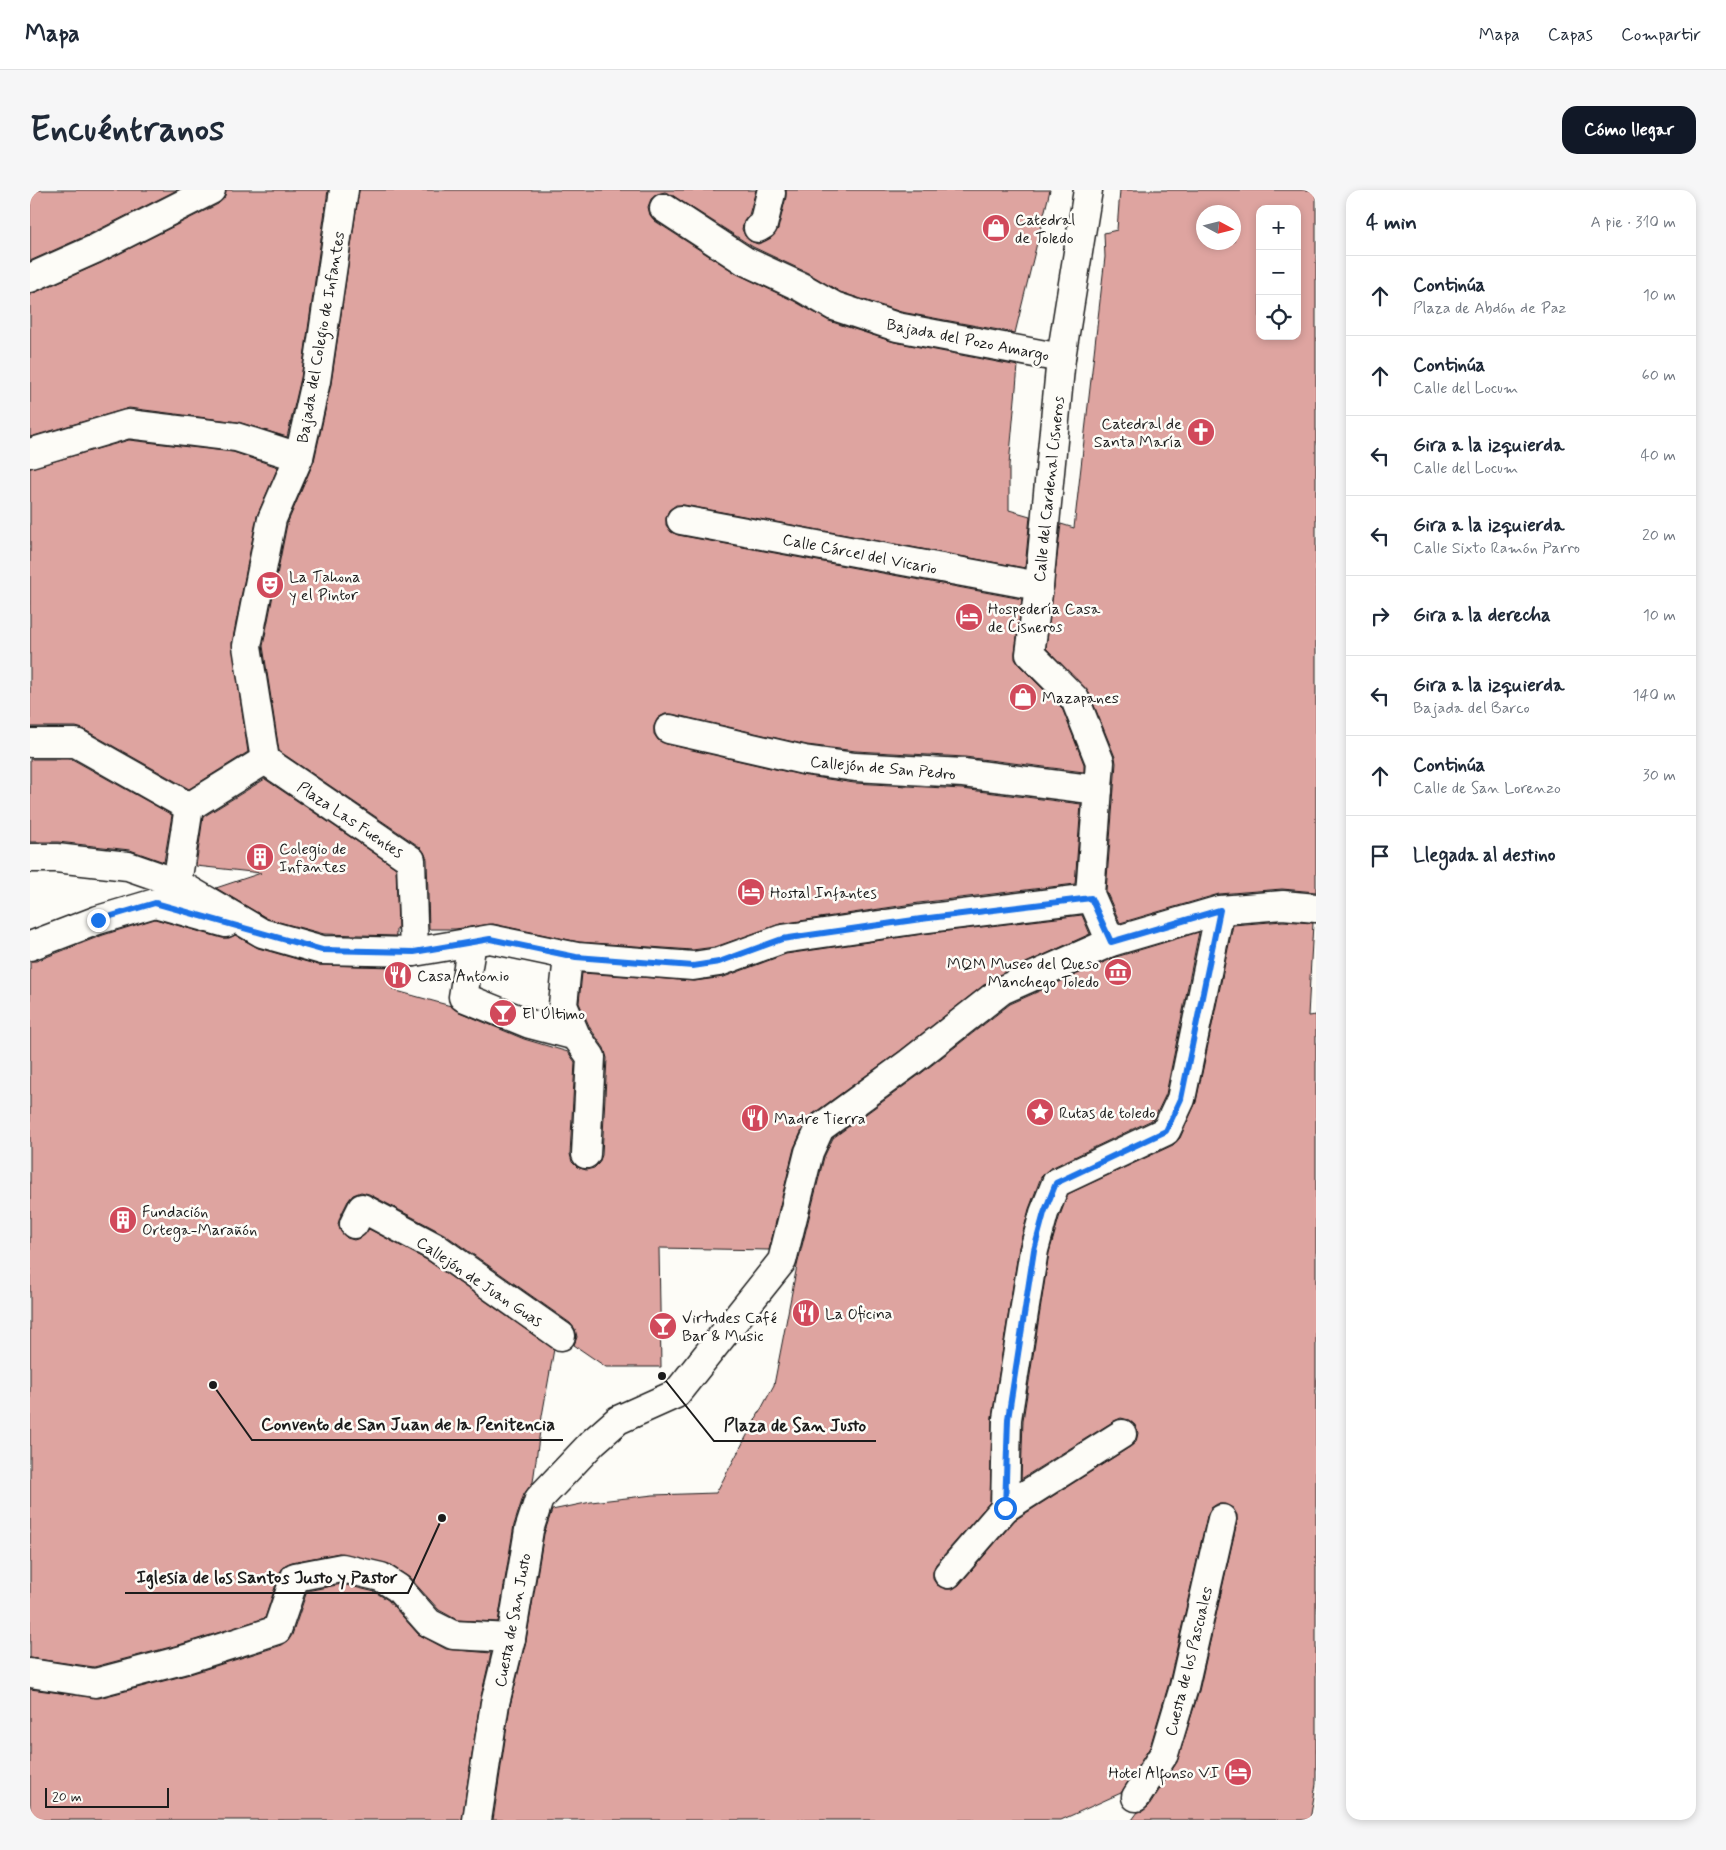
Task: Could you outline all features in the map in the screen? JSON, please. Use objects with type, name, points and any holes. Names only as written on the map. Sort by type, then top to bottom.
[{"type":"street","points":[[30,278],[94,249],[211,190]]},
{"type":"street","name":"Bajada del Colegio de Infantes","points":[[265,760],[247,646],[272,518],[299,458],[316,381],[344,190]]},
{"type":"street","name":"Calle del Cardenal Cisneros","points":[[1088,190],[1061,358],[1039,586],[1030,654],[1075,699],[1100,762],[1091,898],[1111,942]]},
{"type":"street","points":[[758,228],[763,225],[771,193]]},
{"type":"street","name":"Bajada del Pozo Amargo","points":[[664,208],[745,261],[801,287],[834,306],[897,327],[1061,358]]},
{"type":"street","points":[[30,453],[128,424],[236,437],[299,458]]},
{"type":"street","name":"Calle Cárcel del Vicario","points":[[681,520],[1039,586]]},
{"type":"street","name":"Callejón de San Pedro","points":[[669,729],[804,760],[855,767],[963,773],[1098,790]]},
{"type":"street","points":[[30,743],[76,743],[190,806]]},
{"type":"street","points":[[177,883],[190,806],[265,760]]},
{"type":"street","name":"Plaza Las Fuentes","points":[[265,760],[411,860],[414,952]]},
{"type":"street","points":[[30,858],[56,858],[128,866],[177,883],[262,933]]},
{"type":"street","points":[[30,946],[98,920],[155,903],[322,950],[414,952],[490,939],[568,956],[693,966],[719,962],[782,939],[921,919],[1091,898]]},
{"type":"street","name":"Cuesta de San Justo","points":[[477,1820],[494,1704],[511,1638],[529,1530],[539,1499],[593,1442],[618,1420],[676,1394],[782,1261],[809,1152],[820,1128],[909,1063],[1002,990],[1111,942],[1220,910],[1283,905],[1316,908]]},
{"type":"street","points":[[1005,1508],[1008,1419],[1034,1250],[1044,1213],[1056,1183],[1166,1131],[1181,1099],[1220,910]]},
{"type":"street","points":[[472,942],[463,997],[530,1024],[576,1036]]},
{"type":"street","points":[[568,956],[563,1006],[576,1036],[591,1057],[586,1154]]},
{"type":"street","name":"Callejón de Juan Guas","points":[[354,1224],[362,1208],[436,1246],[561,1336]]},
{"type":"street","points":[[948,1574],[1005,1508],[1122,1434]]},
{"type":"street","name":"Cuesta de los Pascuales","points":[[1136,1797],[1164,1754],[1184,1687],[1222,1518]]},
{"type":"street","points":[[30,1673],[95,1683],[186,1659],[277,1630],[295,1577],[342,1568],[381,1577],[398,1588],[429,1622],[453,1635],[511,1638]]},
{"type":"building","points":[[30,190],[177,190],[88,235],[30,261]]},
{"type":"building","points":[[226,190],[328,190],[301,378],[287,437],[238,422],[129,408],[30,437],[30,293],[101,263],[218,204],[224,198]]},
{"type":"building","points":[[359,190],[756,190],[749,215],[744,221],[742,229],[750,241],[758,244],[771,238],[778,229],[786,190],[1050,190],[1015,333],[901,312],[840,292],[808,273],[753,247],[665,192],[657,194],[651,199],[648,207],[650,215],[655,221],[737,274],[794,301],[829,321],[894,342],[1018,366],[1009,465],[1009,510],[1030,516],[1025,568],[684,505],[676,505],[669,510],[666,525],[671,532],[678,535],[1022,599],[1015,659],[1062,708],[1084,764],[1084,772],[965,757],[856,751],[807,745],[672,714],[665,714],[658,718],[654,726],[654,734],[658,740],[666,744],[801,775],[854,783],[962,789],[1081,804],[1075,884],[919,903],[780,924],[715,947],[692,950],[579,942],[493,924],[455,929],[429,929],[427,859],[420,847],[279,751],[263,646],[287,524],[314,461],[331,384]]},
{"type":"building","name":"Catedral de Santa María","points":[[1120,190],[1316,190],[1316,892],[1282,889],[1219,894],[1120,923],[1106,891],[1115,757],[1089,693],[1046,648],[1061,524],[1074,528],[1105,257],[1104,233],[1117,230]]},
{"type":"building","points":[[129,440],[233,452],[278,467],[257,516],[232,643],[248,752],[189,789],[83,729],[76,727],[30,727],[30,468]]},
{"type":"building","points":[[30,759],[72,759],[172,815],[164,862],[130,850],[58,842],[30,842]]},
{"type":"building","name":"Colegio de Infantes","points":[[265,779],[396,868],[398,929],[396,929],[396,936],[324,934],[268,919],[216,888],[261,873],[196,866],[203,817]]},
{"type":"building","points":[[1082,915],[1090,934],[993,978],[900,1051],[810,1116],[794,1148],[769,1250],[659,1248],[661,1367],[606,1367],[574,1345],[577,1337],[575,1329],[570,1323],[444,1234],[369,1194],[361,1192],[353,1195],[348,1201],[338,1224],[341,1232],[347,1238],[354,1240],[362,1237],[369,1229],[427,1260],[554,1349],[533,1482],[524,1494],[514,1525],[498,1622],[457,1620],[439,1610],[410,1578],[389,1564],[339,1553],[285,1565],[280,1572],[265,1618],[182,1644],[94,1667],[30,1658],[30,961],[36,961],[103,935],[155,919],[222,938],[229,938],[235,935],[258,948],[318,965],[394,967],[393,990],[451,1006],[457,1011],[524,1039],[568,1052],[575,1062],[570,1154],[572,1162],[577,1167],[586,1170],[594,1168],[599,1163],[602,1155],[607,1058],[604,1048],[590,1028],[579,1003],[582,973],[695,981],[724,977],[786,954],[923,934]]},
{"type":"building","points":[[1283,921],[1313,923],[1308,1016],[1316,1015],[1316,1784],[1310,1820],[1132,1820],[1138,1812],[1143,1811],[1149,1806],[1177,1762],[1199,1691],[1237,1522],[1237,1515],[1233,1508],[1225,1504],[1217,1504],[1211,1508],[1207,1516],[1169,1683],[1150,1747],[1121,1793],[1061,1820],[493,1820],[510,1706],[526,1641],[544,1534],[552,1510],[591,1502],[653,1495],[716,1493],[774,1385],[797,1266],[824,1157],[833,1138],[919,1075],[1010,1004],[1116,957],[1199,932],[1166,1094],[1154,1119],[1049,1169],[1041,1177],[1029,1209],[1019,1247],[992,1417],[990,1502],[936,1564],[933,1579],[937,1585],[946,1589],[953,1589],[959,1585],[1015,1520],[1136,1442],[1138,1433],[1135,1425],[1129,1420],[1121,1418],[1021,1479],[1023,1420],[1049,1253],[1068,1194],[1173,1145],[1180,1138],[1196,1102],[1233,925]]},
{"type":"building","points":[[342,1584],[375,1592],[388,1600],[418,1634],[446,1649],[491,1653],[480,1701],[462,1820],[30,1820],[30,1689],[99,1698],[190,1674],[282,1645],[292,1635],[307,1591]]},
{"type":"place","name":"Catedral de Toledo","points":[[996,228]]},
{"type":"place","name":"Catedral de Santa María","points":[[1201,432]]},
{"type":"place","name":"La Tahona y el Pintor","points":[[270,585]]},
{"type":"place","name":"Hospedería Casa de Cisneros","points":[[969,617]]},
{"type":"place","name":"Mazapanes","points":[[1023,697]]},
{"type":"place","name":"Colegio de Infantes","points":[[260,857]]},
{"type":"place","name":"Hostal Infantes","points":[[751,892]]},
{"type":"place","name":"MQM Museo del Queso Manchego Toledo","points":[[1118,972]]},
{"type":"place","name":"Casa Antonio","points":[[398,975]]},
{"type":"place","name":"El Último","points":[[503,1013]]},
{"type":"place","name":"Rutas de toledo","points":[[1040,1112]]},
{"type":"place","name":"Madre Tierra","points":[[755,1118]]},
{"type":"place","name":"Fundación Ortega-Marañón","points":[[123,1220]]},
{"type":"place","name":"La Oficina","points":[[806,1313]]},
{"type":"place","name":"Virtudes Café Bar & Music","points":[[663,1326]]},
{"type":"place","name":"Plaza de San Justo","points":[[662,1376]]},
{"type":"place","name":"Convento de San Juan de la Penitencia","points":[[213,1385]]},
{"type":"place","name":"Iglesia de los Santos Justo y Pastor","points":[[442,1518]]},
{"type":"place","name":"Hotel Alfonso VI","points":[[1238,1772]]},
{"type":"route","points":[[98,920],[155,903],[322,950],[414,952],[490,939],[576,957],[693,966],[719,962],[782,939],[921,919],[1091,898],[1111,942],[1220,910],[1181,1099],[1166,1131],[1056,1183],[1044,1213],[1034,1250],[1008,1419],[1005,1508]]}]
